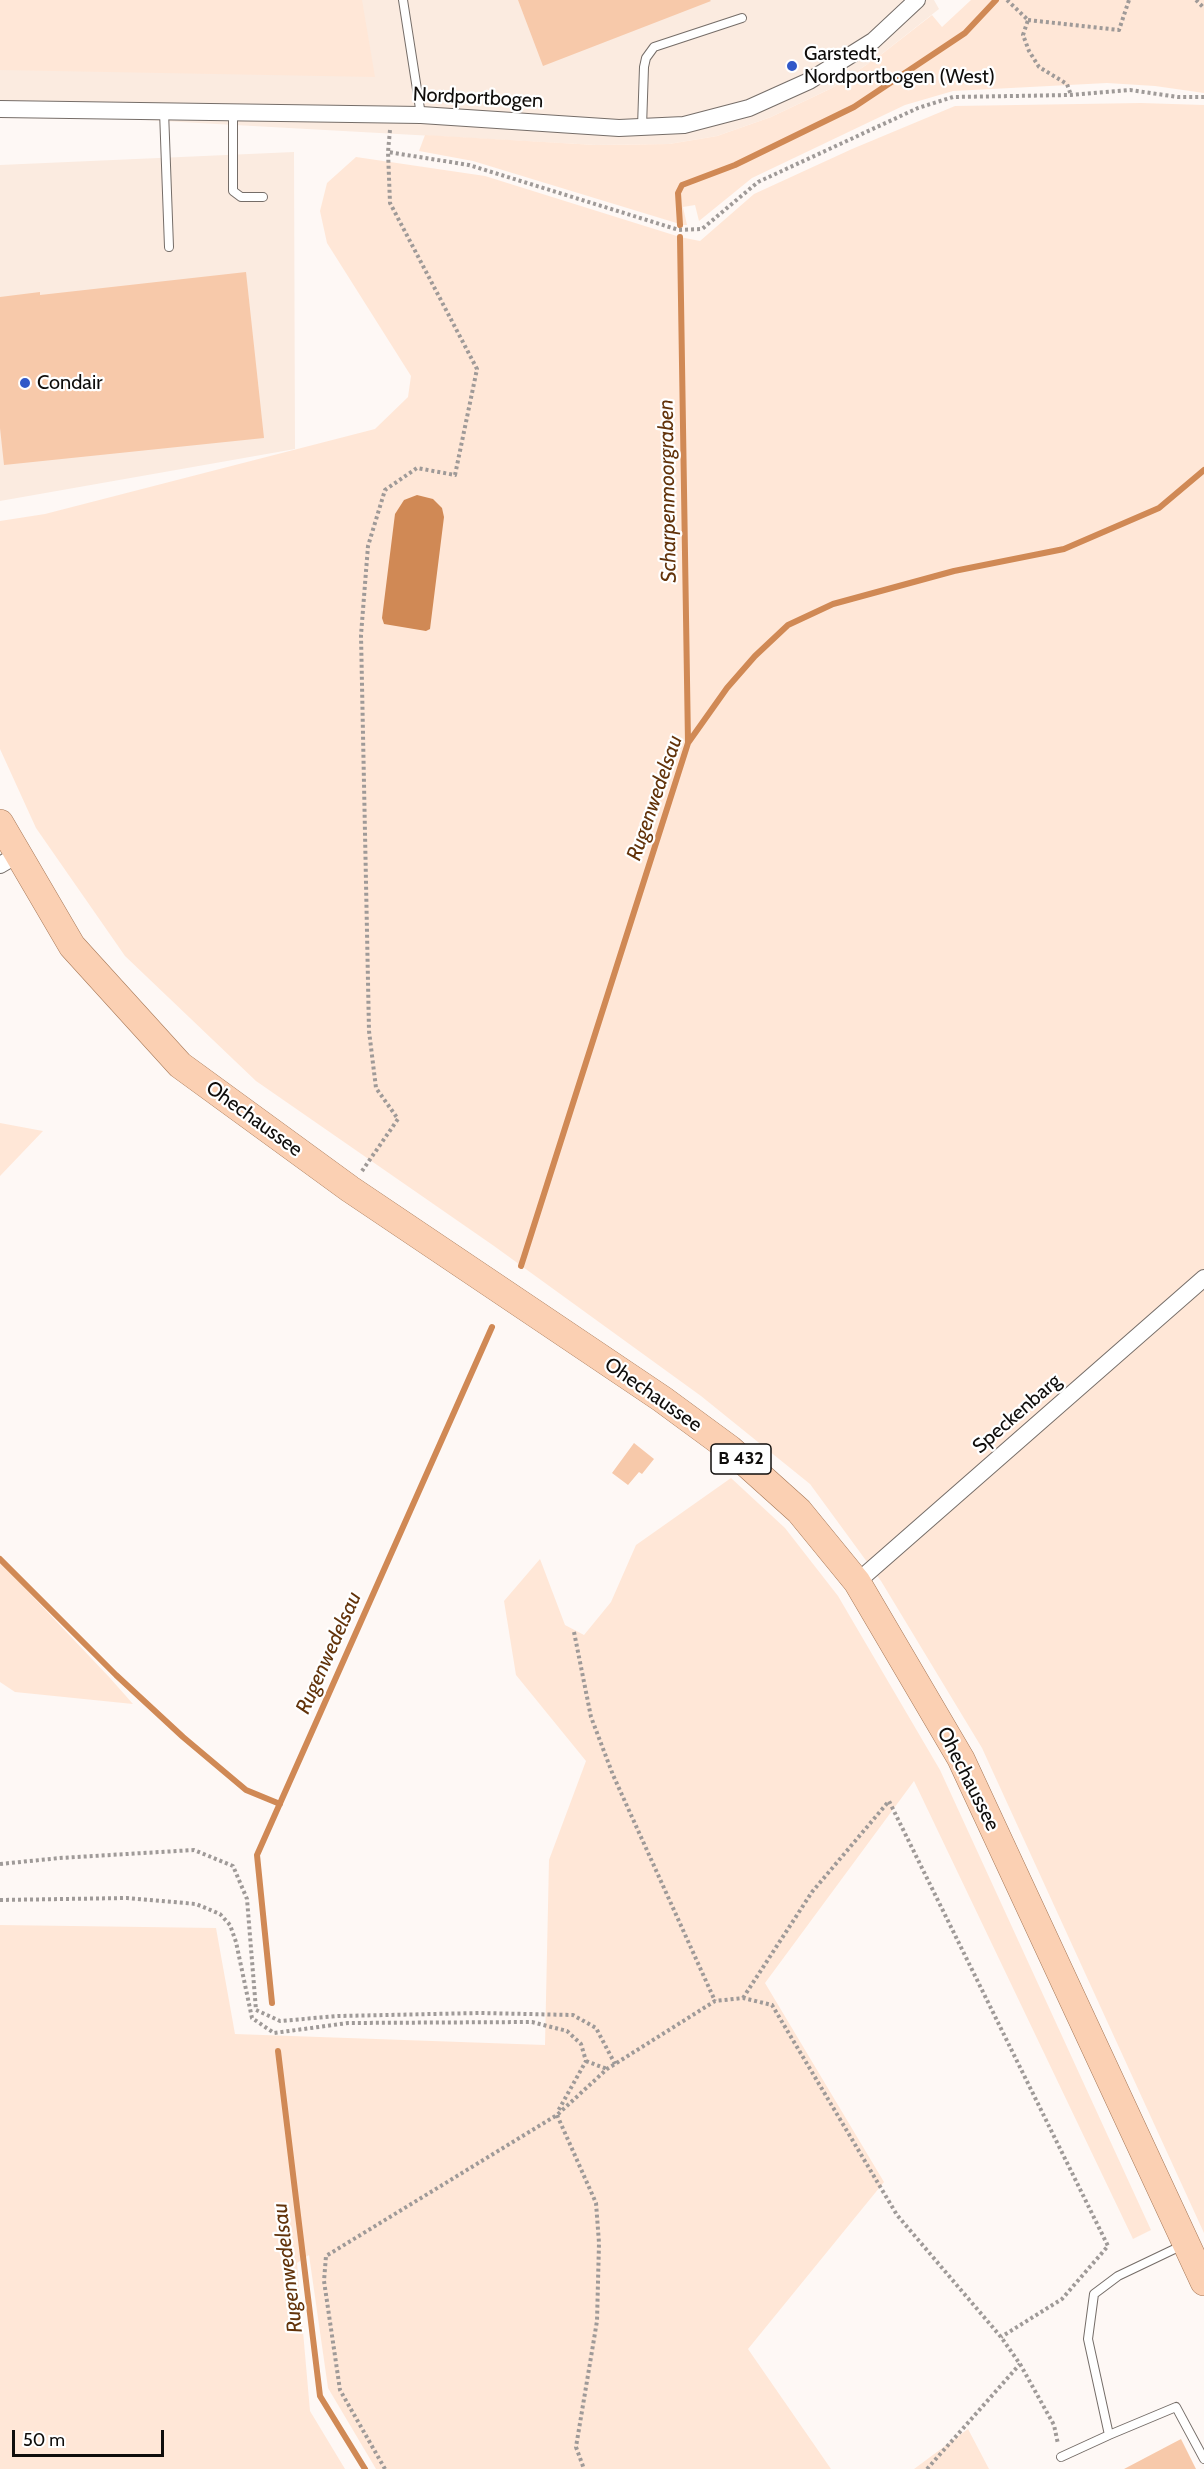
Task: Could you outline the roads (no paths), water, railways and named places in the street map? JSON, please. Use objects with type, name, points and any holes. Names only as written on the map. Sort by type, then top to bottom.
[{"type":"main road","name":"Ohechaussee","points":[[0,823],[9,860],[72,946],[180,1065],[350,1189],[662,1399],[730,1449],[799,1511],[857,1582],[961,1759],[1204,2282]]},
{"type":"street","name":"Nordportbogen","points":[[0,109],[421,115],[619,128],[684,125],[749,108],[809,81],[873,41],[910,3]]},
{"type":"street","name":"Speckenbarg","points":[[857,1582],[1204,1278]]},
{"type":"lane","points":[[404,0],[421,115]]},
{"type":"lane","points":[[642,127],[644,67],[646,57],[654,47],[742,18]]},
{"type":"lane","points":[[164,111],[169,247]]},
{"type":"lane","points":[[233,112],[233,191],[241,197],[263,197]]},
{"type":"lane","points":[[1109,2435],[1088,2339],[1094,2294],[1118,2276],[1186,2243]]},
{"type":"lane","points":[[1061,2457],[1176,2408],[1204,2459]]},
{"type":"waterway","name":"Scharpenmoorgraben","points":[[680,225],[678,193],[682,185],[735,165],[854,107],[965,33],[996,0]]},
{"type":"waterway","name":"Scharpenmoorgraben","points":[[680,237],[688,743]]},
{"type":"waterway","name":"Rugenwedelsau","points":[[521,1266],[688,743],[727,688],[755,656],[788,625],[833,604],[954,571],[1064,549],[1159,508],[1204,470]]},
{"type":"waterway","name":"Rugenwedelsau","points":[[272,2003],[257,1855],[492,1327]]},
{"type":"waterway","points":[[0,1559],[116,1675],[183,1737],[246,1790],[280,1804]]},
{"type":"waterway","name":"Rugenwedelsau","points":[[278,2051],[320,2396],[365,2469]]},
{"type":"place","name":"Garstedt, Nordportbogen (West)","points":[[792,66]]},
{"type":"place","name":"Condair","points":[[25,383]]}]
